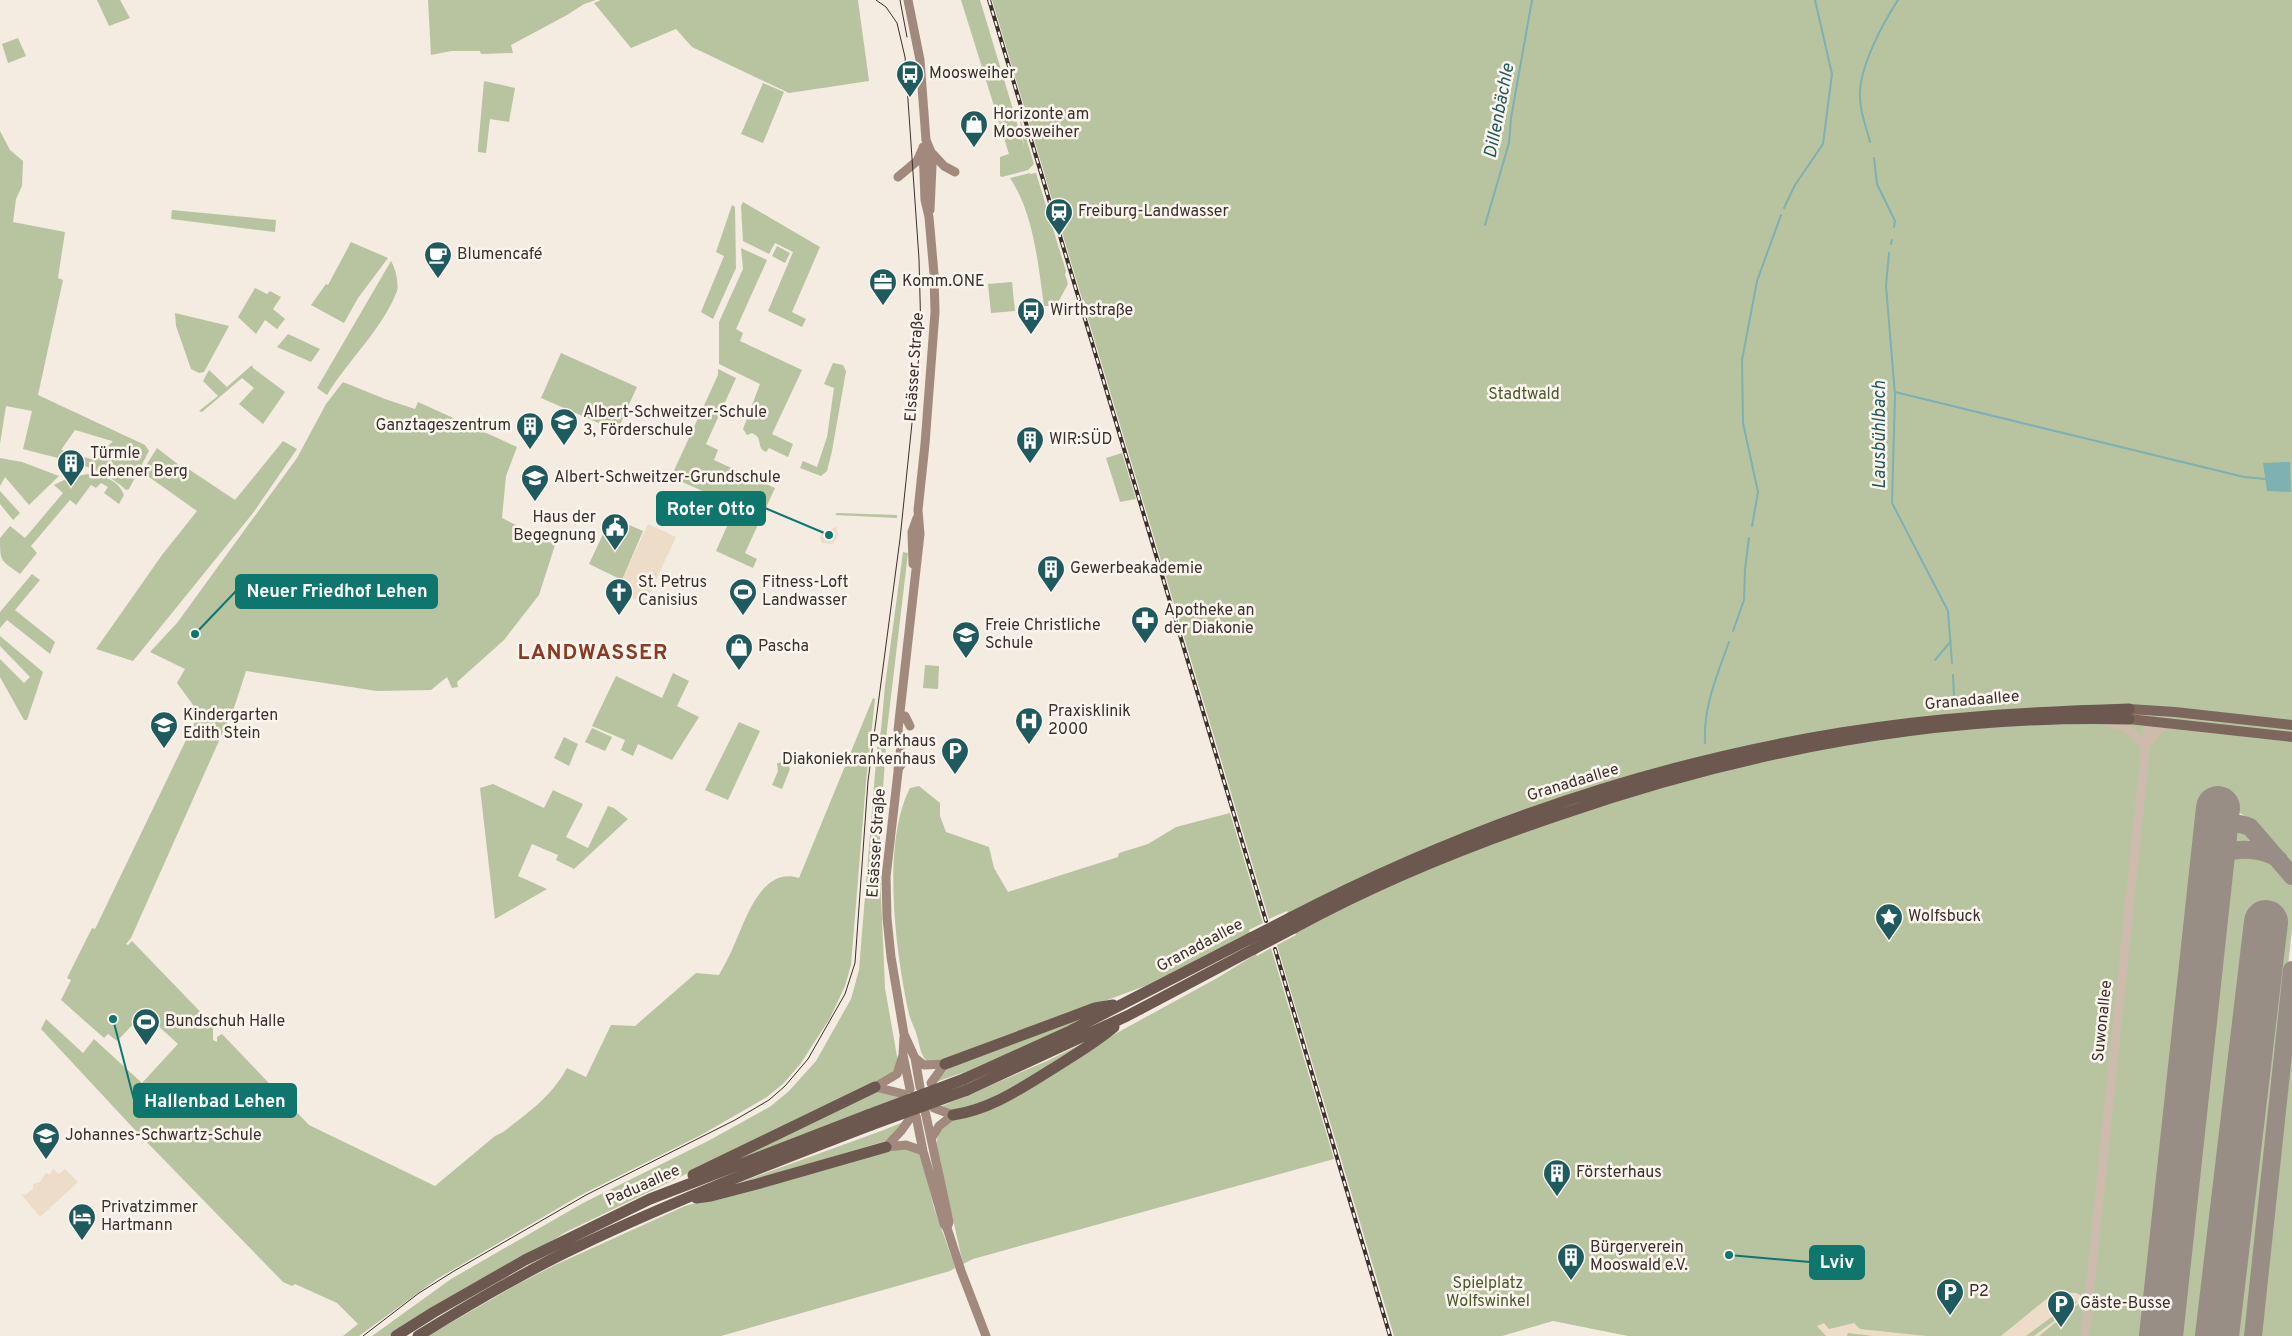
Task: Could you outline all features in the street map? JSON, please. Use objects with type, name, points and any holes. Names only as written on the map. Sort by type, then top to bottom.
[{"type":"highway","name":"Granadaallee","points":[[965,1085],[1127,1003],[1253,943],[1383,872],[1490,827],[1584,795],[1746,751],[1842,732],[2000,714],[2129,714]]},
{"type":"highway","name":"Granadaallee","points":[[1292,923],[1462,849],[1587,805],[1702,770],[1796,749],[1898,733],[1991,723],[2100,718],[2129,714]]},
{"type":"highway","name":"Granadaallee","points":[[918,1105],[1127,1016],[1253,943]]},
{"type":"highway","points":[[945,1064],[1095,1008],[1127,1003]]},
{"type":"highway","points":[[954,1115],[984,1108],[1004,1099],[1100,1039],[1127,1016]]},
{"type":"highway","points":[[650,1198],[682,1180],[875,1087]]},
{"type":"highway","name":"Paduaallee","points":[[396,1336],[519,1264],[650,1198],[870,1120],[918,1105]]},
{"type":"highway","name":"Paduaallee","points":[[418,1336],[501,1286],[576,1247],[682,1199],[870,1120]]},
{"type":"highway","points":[[682,1199],[711,1196],[886,1147]]},
{"type":"main road","name":"Elsässer Straße","points":[[901,743],[898,730],[920,534],[917,517],[934,330],[934,274],[929,218],[925,200],[928,178],[927,147],[920,60],[908,0]]},
{"type":"main road","points":[[898,177],[917,161],[927,147],[944,166],[955,172]]},
{"type":"main road","name":"Elsässer Straße","points":[[902,701],[905,716],[886,878],[891,957],[904,1034],[903,1055],[918,1105],[931,1138],[949,1222],[947,1228]]},
{"type":"main road","name":"Granadaallee","points":[[2129,714],[2150,710],[2292,725]]},
{"type":"main road","name":"Granadaallee","points":[[2129,714],[2148,721],[2292,737]]},
{"type":"main road","points":[[905,716],[910,726]]},
{"type":"main road","points":[[898,770],[907,757]]},
{"type":"main road","name":"Elsässer Straße","points":[[904,1034],[915,1058],[923,1151],[960,1271],[986,1336]]},
{"type":"main road","points":[[875,1087],[897,1074],[903,1055]]},
{"type":"main road","points":[[915,1058],[924,1065],[945,1064]]},
{"type":"main road","points":[[931,1083],[945,1064]]},
{"type":"main road","points":[[875,1087],[918,1105],[954,1115]]},
{"type":"main road","points":[[886,1147],[901,1131],[918,1105]]},
{"type":"main road","points":[[931,1138],[939,1126],[954,1115]]},
{"type":"main road","points":[[886,1147],[906,1145],[923,1151]]},
{"type":"street","name":"Suwonallee","points":[[2085,1336],[2150,710]]},
{"type":"street","points":[[2100,718],[2108,723],[2125,728],[2146,746],[2156,732],[2169,723]]},
{"type":"green space","points":[[97,0],[120,0],[130,18],[109,26]]},
{"type":"green space","points":[[428,0],[596,0],[584,4],[511,45],[513,53],[481,54],[480,51],[451,51],[431,55]]},
{"type":"green space","points":[[601,0],[858,0],[869,81],[789,93],[692,47],[676,29],[631,48],[594,3]]},
{"type":"green space","points":[[961,0],[980,0],[1024,146],[1019,115],[1034,164],[1028,170],[1000,176],[1000,157],[1009,154]]},
{"type":"green space","name":"Stadtwald","points":[[992,0],[2292,0],[2292,870],[2249,818],[2232,809],[2204,806],[2147,1336],[1628,1336],[1553,1321],[1502,1336],[1394,1336],[1277,945],[1296,935],[1287,911],[1269,919]]},
{"type":"green space","points":[[18,38],[26,56],[8,63],[2,44]]},
{"type":"green space","points":[[484,81],[515,88],[509,122],[490,119],[486,153],[478,152]]},
{"type":"green space","points":[[763,83],[784,92],[763,143],[741,134]]},
{"type":"green space","points":[[0,131],[10,150],[23,161],[22,186],[16,199],[13,222],[65,232],[58,278],[63,280],[38,395],[145,445],[149,451],[129,489],[126,490],[115,481],[91,468],[23,449],[32,411],[6,406],[0,444]],"holes":[[[75,430],[113,441],[94,460],[61,450]]]},
{"type":"green space","points":[[1036,173],[1066,271],[1068,284],[1056,306],[1044,306],[1030,223],[1025,207],[1010,178]]},
{"type":"green space","points":[[743,202],[820,247],[792,312],[806,319],[802,327],[768,311],[793,252],[775,243],[769,254],[743,241],[741,206]]},
{"type":"green space","points":[[732,205],[735,207],[736,268],[713,319],[701,312],[724,256],[716,252]]},
{"type":"green space","points":[[172,210],[276,220],[275,232],[171,219]]},
{"type":"green space","points":[[351,242],[388,258],[358,298],[344,323],[311,305],[326,284],[328,285]]},
{"type":"green space","points":[[777,246],[790,253],[785,263],[772,256]]},
{"type":"green space","points":[[741,248],[767,260],[736,329],[743,333],[740,341],[802,370],[772,434],[793,444],[788,457],[769,448],[766,452],[763,451],[757,436],[752,433],[747,435],[743,429],[760,384],[719,364],[719,322],[743,269]]},
{"type":"green space","points":[[391,261],[396,275],[397,291],[391,305],[374,332],[327,395],[317,388]]},
{"type":"green space","points":[[1012,282],[1015,311],[991,313],[988,284]]},
{"type":"green space","points":[[255,288],[267,294],[270,291],[281,297],[273,309],[285,319],[277,329],[265,320],[256,334],[238,317]]},
{"type":"green space","points":[[175,313],[229,326],[204,372],[199,373],[191,369],[176,326]]},
{"type":"green space","points":[[288,334],[320,349],[311,362],[277,347]]},
{"type":"green space","points":[[561,353],[637,387],[617,431],[541,398]]},
{"type":"green space","points":[[833,363],[843,365],[846,371],[832,451],[827,471],[821,476],[800,468],[803,461],[817,467],[827,437],[834,388],[824,384]]},
{"type":"green space","points":[[252,365],[253,368],[285,392],[263,424],[239,404],[254,388],[242,378],[202,412],[199,411],[218,396],[203,381],[209,370],[227,387]]},
{"type":"green space","points":[[718,369],[736,378],[706,444],[718,450],[714,460],[775,488],[745,553],[757,559],[753,568],[716,551],[736,506],[671,477],[718,375]]},
{"type":"green space","points":[[343,382],[415,409],[418,402],[517,447],[506,476],[502,518],[555,545],[539,595],[504,640],[457,682],[458,687],[452,688],[447,677],[431,690],[377,691],[246,671],[235,705],[131,938],[126,944],[128,945],[132,941],[213,1025],[213,1040],[217,1042],[217,1037],[222,1034],[309,1125],[435,1186],[547,1096],[567,1068],[586,1077],[611,1025],[635,1026],[696,973],[719,975],[748,913],[764,888],[774,880],[785,876],[799,878],[873,698],[875,699],[866,782],[851,965],[845,986],[830,1018],[801,1063],[784,1083],[767,1097],[701,1135],[579,1196],[437,1279],[359,1336],[343,1336],[358,1324],[337,1303],[295,1284],[292,1286],[283,1282],[135,1130],[41,1029],[46,1019],[83,1053],[94,1039],[142,1083],[178,1044],[144,1013],[117,1041],[108,1034],[104,1038],[61,1000],[71,980],[67,978],[92,928],[95,929],[199,713],[177,683],[185,669],[150,652],[177,623],[297,458],[326,404]]},
{"type":"green space","points":[[283,441],[297,449],[253,513],[133,661],[96,649],[162,555],[197,511],[142,472],[157,448],[184,469],[187,468],[235,500]]},
{"type":"green space","points":[[1122,453],[1136,499],[1120,502],[1106,458]]},
{"type":"green space","points":[[0,458],[22,462],[59,476],[29,505],[5,477],[0,486]]},
{"type":"green space","points":[[87,474],[104,477],[118,485],[124,495],[119,504],[104,493],[108,487],[101,483],[96,488],[91,485],[76,505],[70,500],[31,546],[37,553],[20,574],[5,563],[0,552],[0,538],[10,526],[25,538],[63,493],[54,485],[66,479]]},
{"type":"green space","points":[[0,491],[20,513],[13,520],[0,504]]},
{"type":"green space","points":[[837,513],[897,515],[897,518],[835,515]]},
{"type":"green space","points":[[611,517],[643,531],[622,580],[589,564]]},
{"type":"green space","points":[[903,552],[908,553],[887,730],[880,834],[885,988],[898,1062],[891,1075],[564,1233],[540,1249],[389,1336],[372,1336],[451,1279],[583,1203],[708,1141],[771,1106],[789,1091],[816,1061],[851,999],[859,970],[877,749]]},
{"type":"green space","points":[[32,574],[40,580],[15,610],[55,642],[50,654],[7,620],[0,628],[0,612]]},
{"type":"green space","points":[[0,636],[43,672],[27,720],[24,720],[0,677],[0,659],[24,683],[30,677],[0,646]]},
{"type":"green space","points":[[925,665],[939,666],[938,689],[923,688]]},
{"type":"green space","points":[[673,673],[689,681],[677,706],[699,717],[672,760],[638,744],[633,756],[621,750],[625,740],[592,726],[616,676],[662,698]]},
{"type":"green space","points":[[739,722],[760,731],[728,800],[705,790]]},
{"type":"green space","points":[[592,728],[612,737],[605,751],[585,742]]},
{"type":"green space","points":[[564,737],[578,744],[569,766],[554,758]]},
{"type":"green space","points":[[787,762],[790,769],[782,789],[772,785],[778,771],[777,763]]},
{"type":"green space","points":[[493,784],[544,808],[553,790],[583,804],[566,837],[588,848],[608,806],[614,808],[628,819],[574,869],[556,860],[558,855],[532,844],[518,876],[547,889],[495,919],[480,788]]},
{"type":"green space","points":[[919,786],[940,803],[940,816],[946,832],[989,847],[994,868],[1008,892],[1118,857],[1119,853],[1148,844],[1176,827],[1230,813],[1263,923],[1249,930],[1250,933],[1145,986],[944,1061],[929,1063],[922,1054],[909,1014],[896,931],[894,900],[896,838],[901,811],[910,788]]},
{"type":"green space","points":[[2240,830],[2254,834],[2261,844],[2261,848],[2230,845],[2230,838]]},
{"type":"green space","points":[[2238,853],[2272,857],[2292,882],[2292,929],[2249,1336],[2176,1336],[2226,863]]},
{"type":"green space","points":[[1271,948],[1334,1159],[973,1259],[963,1264],[936,1144],[939,1132],[949,1121],[1104,1040],[1219,977],[1256,954],[1257,956]]},
{"type":"green space","points":[[2292,1003],[2292,1336],[2256,1336]]},
{"type":"green space","points":[[1100,1011],[963,1075],[962,1073],[936,1082],[951,1065]]},
{"type":"green space","points":[[1093,1038],[991,1102],[953,1111],[940,1107],[1047,1061]]},
{"type":"green space","points":[[880,1091],[902,1097],[722,1166],[875,1092]]},
{"type":"green space","points":[[906,1121],[886,1141],[719,1190],[881,1131]]},
{"type":"green space","points":[[907,1147],[920,1154],[922,1159],[934,1208],[955,1268],[950,1271],[721,1336],[428,1336],[555,1265],[685,1206],[888,1150]]},
{"type":"shaded area","points":[[648,524],[676,537],[645,603],[617,591]]},
{"type":"shaded area","points":[[836,527],[838,534],[836,540],[832,544],[822,543],[820,538],[822,532]]},
{"type":"shaded area","points":[[53,1169],[59,1174],[65,1169],[78,1182],[40,1217],[21,1194],[25,1195],[33,1189],[33,1184],[40,1182],[46,1173],[50,1175]]},
{"type":"shaded area","points":[[2055,1292],[2076,1293],[2080,1295],[2082,1301],[2039,1336],[2034,1336],[2075,1305],[2077,1301],[2072,1302],[2026,1336],[2001,1336]]},
{"type":"shaded area","points":[[1824,1323],[1829,1329],[1854,1323],[1860,1329],[1926,1336],[1873,1336],[1848,1333],[1847,1336],[1826,1336],[1817,1326]]},
{"type":"water","points":[[2290,462],[2291,492],[2267,491],[2263,463]]},
{"type":"waterway","name":"Dillenbächle","points":[[1485,225],[1509,143],[1511,118],[1532,0]]},
{"type":"waterway","points":[[1784,208],[1795,185],[1823,144],[1832,74],[1815,0]]},
{"type":"waterway","name":"Lausbühlbach","points":[[1870,142],[1861,105],[1861,81],[1874,44],[1898,0]]},
{"type":"waterway","name":"Lausbühlbach","points":[[1874,158],[1877,184],[1895,221],[1894,227]]},
{"type":"waterway","points":[[1752,526],[1758,492],[1743,423],[1742,360],[1757,281],[1781,215]]},
{"type":"waterway","name":"Lausbühlbach","points":[[1891,244],[1892,240]]},
{"type":"waterway","name":"Lausbühlbach","points":[[1889,253],[1886,286],[1895,395],[1892,503],[1948,611],[1952,663]]},
{"type":"waterway","points":[[1895,392],[2244,477],[2265,479]]},
{"type":"waterway","points":[[1733,631],[1744,600],[1749,538]]},
{"type":"waterway","points":[[1935,660],[1951,641]]},
{"type":"waterway","points":[[1705,743],[1706,717],[1709,704],[1729,642]]},
{"type":"waterway","name":"Lausbühlbach","points":[[1953,675],[1954,697]]},
{"type":"taxiway","points":[[2215,835],[2231,824],[2250,827],[2292,876]]},
{"type":"taxiway","points":[[2211,870],[2220,857],[2235,850],[2259,851],[2274,856],[2279,860]]},
{"type":"taxiway","points":[[2253,1336],[2292,970]]},
{"type":"runway","points":[[2161,1336],[2218,808]]},
{"type":"runway","points":[[2217,1336],[2266,922]]},
{"type":"tram line","points":[[363,1336],[419,1293],[454,1271],[586,1195],[735,1120],[769,1100],[785,1086],[808,1059],[845,994],[855,963],[868,781],[900,539],[921,336],[919,259],[905,57],[897,23],[886,7],[876,0]]},
{"type":"tram line","points":[[900,0],[907,37]]},
{"type":"railway","points":[[989,0],[1266,921]]},
{"type":"railway","points":[[1275,949],[1390,1336]]},
{"type":"place","name":"Moosweiher","points":[[910,98]]},
{"type":"place","name":"Horizonte am Moosweiher","points":[[974,148]]},
{"type":"place","name":"Freiburg-Landwasser","points":[[1059,236]]},
{"type":"place","name":"Blumencafé","points":[[438,279]]},
{"type":"place","name":"Komm.ONE","points":[[883,306]]},
{"type":"place","name":"Wirthstraße","points":[[1031,335]]},
{"type":"place","name":"Albert-Schweitzer-Schule 3, Förderschule","points":[[564,446]]},
{"type":"place","name":"Ganztageszentrum","points":[[530,450]]},
{"type":"place","name":"WIR:SÜD","points":[[1030,464]]},
{"type":"place","name":"Türmle Lehener Berg","points":[[71,487]]},
{"type":"place","name":"Albert-Schweitzer-Grundschule","points":[[535,502]]},
{"type":"place","name":"Roter Otto","points":[[829,535]]},
{"type":"place","name":"Haus der Begegnung","points":[[615,551]]},
{"type":"place","name":"Gewerbeakademie","points":[[1051,593]]},
{"type":"place","name":"St. Petrus Canisius","points":[[619,616]]},
{"type":"place","name":"Fitness-Loft Landwasser","points":[[743,616]]},
{"type":"place","name":"Neuer Friedhof Lehen","points":[[195,634]]},
{"type":"place","name":"Apotheke an der Diakonie","points":[[1145,644]]},
{"type":"place","name":"Freie Christliche Schule","points":[[966,659]]},
{"type":"place","name":"Pascha","points":[[739,671]]},
{"type":"place","name":"Praxisklinik 2000","points":[[1029,745]]},
{"type":"place","name":"Kindergarten Edith Stein","points":[[164,749]]},
{"type":"place","name":"Parkhaus Diakoniekrankenhaus","points":[[955,775]]},
{"type":"place","name":"Wolfsbuck","points":[[1889,941]]},
{"type":"place","name":"Hallenbad Lehen","points":[[113,1019]]},
{"type":"place","name":"Bundschuh Halle","points":[[146,1046]]},
{"type":"place","name":"Johannes-Schwartz-Schule","points":[[46,1160]]},
{"type":"place","name":"Försterhaus","points":[[1557,1197]]},
{"type":"place","name":"Privatzimmer Hartmann","points":[[82,1241]]},
{"type":"place","name":"Lviv","points":[[1729,1255]]},
{"type":"place","name":"Bürgerverein Mooswald e.V.","points":[[1571,1281]]},
{"type":"place","name":"P2","points":[[1950,1316]]},
{"type":"place","name":"Gäste-Busse","points":[[2061,1328]]},
{"type":"district","name":"LANDWASSER","points":[[593,653]]},
{"type":"park label","name":"Spielplatz Wolfswinkel","points":[[1488,1293]]}]
